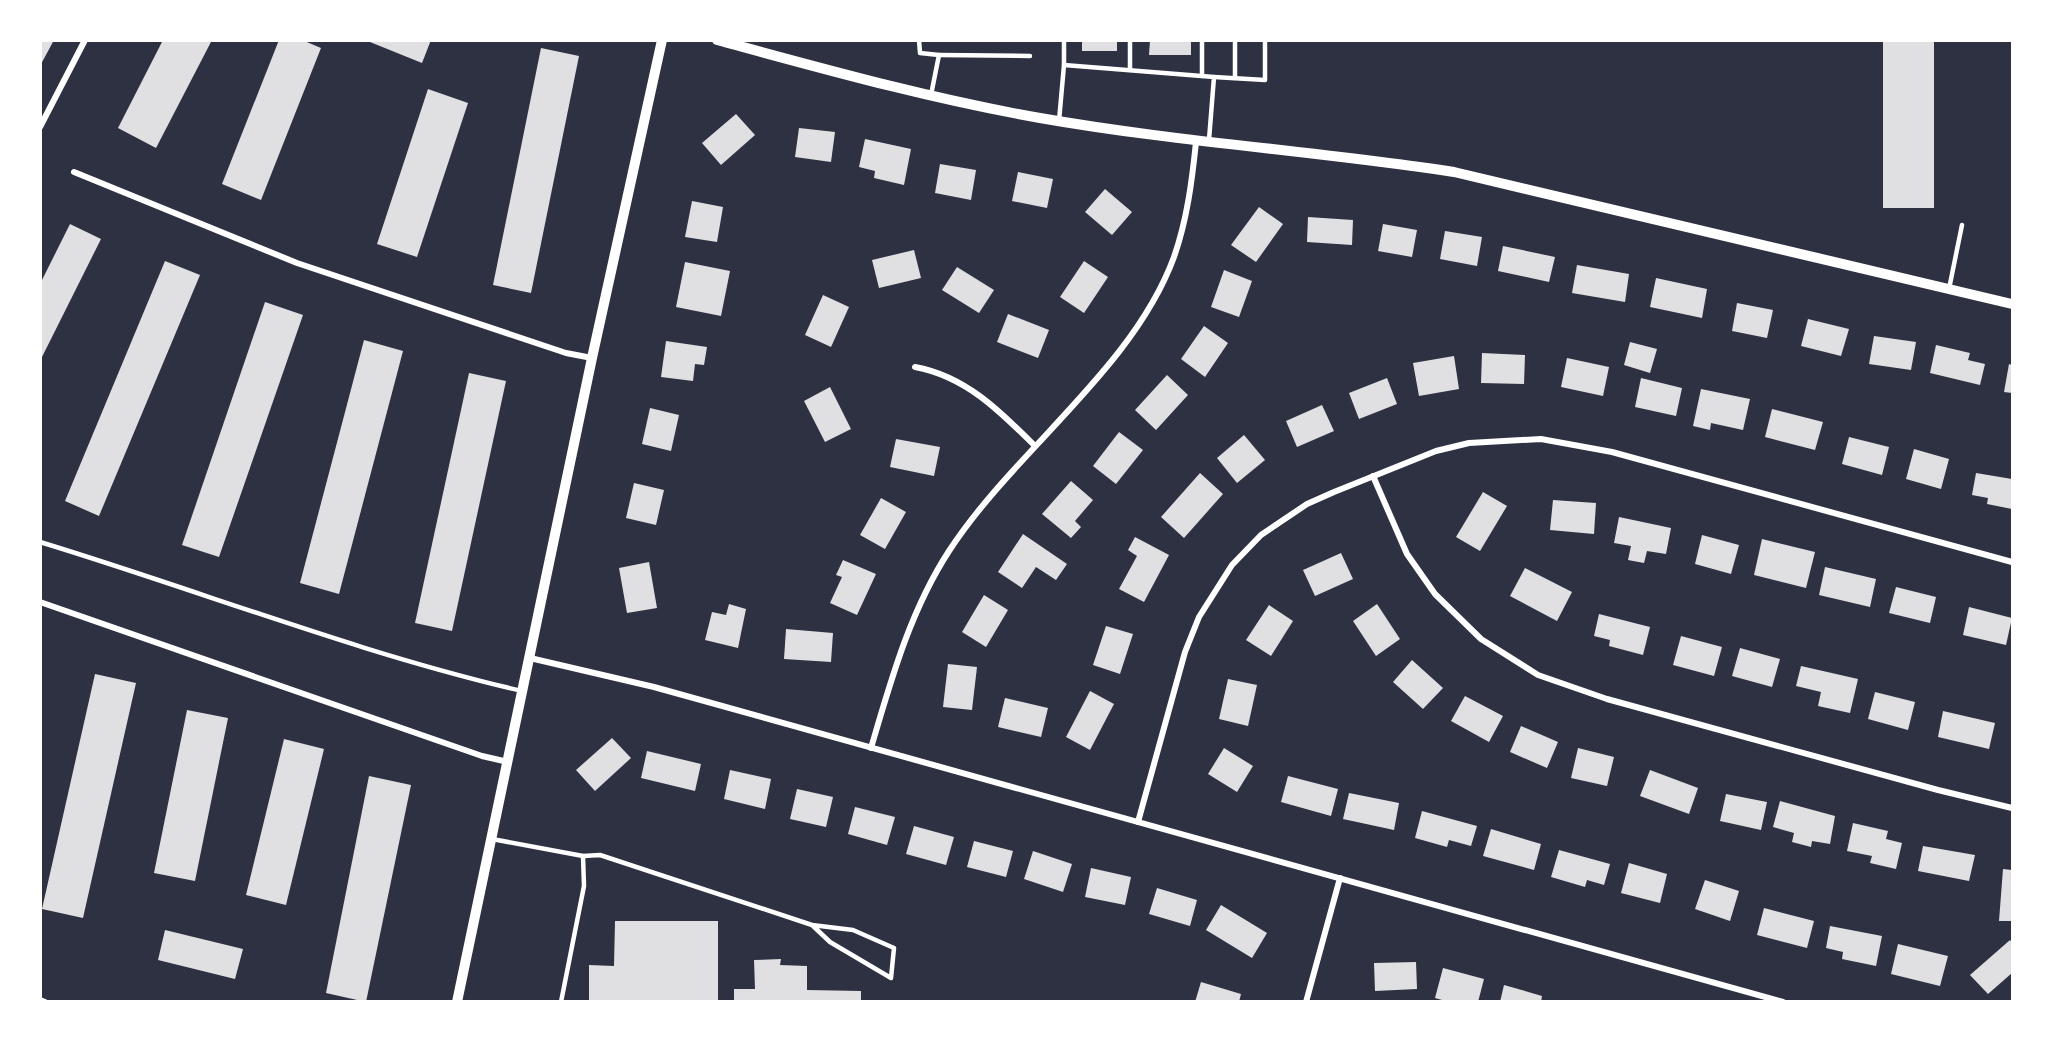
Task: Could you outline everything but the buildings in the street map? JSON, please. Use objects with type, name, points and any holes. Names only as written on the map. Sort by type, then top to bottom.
[{"type":"street","points":[[40,127],[85,40]]},
{"type":"street","points":[[457,1002],[592,358],[662,40]]},
{"type":"street","points":[[717,40],[931,95],[1059,121],[1197,142],[1377,160],[1454,172],[2013,304]]},
{"type":"street","points":[[871,748],[896,663],[933,578],[968,524],[1119,352],[1158,292],[1184,225],[1197,142]]},
{"type":"street","points":[[74,172],[297,263],[566,353],[592,358]]},
{"type":"street","points":[[915,367],[933,370],[975,391],[1035,446]]},
{"type":"street","points":[[1138,822],[1185,652],[1199,617],[1218,584],[1246,549],[1280,521],[1307,504],[1436,451],[1469,443],[1517,438],[1561,441],[1612,452],[2013,562]]},
{"type":"street","points":[[1373,476],[1407,554],[1435,594],[1481,639],[1538,675],[1607,699],[1938,790],[2013,808]]},
{"type":"street","points":[[40,602],[482,756],[508,762]]},
{"type":"street","points":[[530,658],[654,687],[1784,1002]]},
{"type":"street","points":[[1306,1002],[1340,878]]},
{"type":"street","points":[[40,1000],[45,1002]]},
{"type":"lane","points":[[920,40],[920,53],[1030,56]]},
{"type":"lane","points":[[1059,121],[1064,40]]},
{"type":"lane","points":[[1130,40],[1130,70]]},
{"type":"lane","points":[[1202,40],[1202,76]]},
{"type":"lane","points":[[1235,40],[1235,78]]},
{"type":"lane","points":[[1064,64],[1265,80],[1265,40]]},
{"type":"lane","points":[[931,95],[939,55]]},
{"type":"lane","points":[[1209,143],[1214,77]]},
{"type":"lane","points":[[1949,289],[1962,225]]},
{"type":"lane","points":[[40,542],[136,571],[340,641],[522,691]]},
{"type":"lane","points":[[492,839],[583,856],[600,855],[812,925],[853,930],[894,948],[891,978],[830,942],[812,925]]},
{"type":"lane","points":[[561,1002],[584,886],[583,856]]}]
